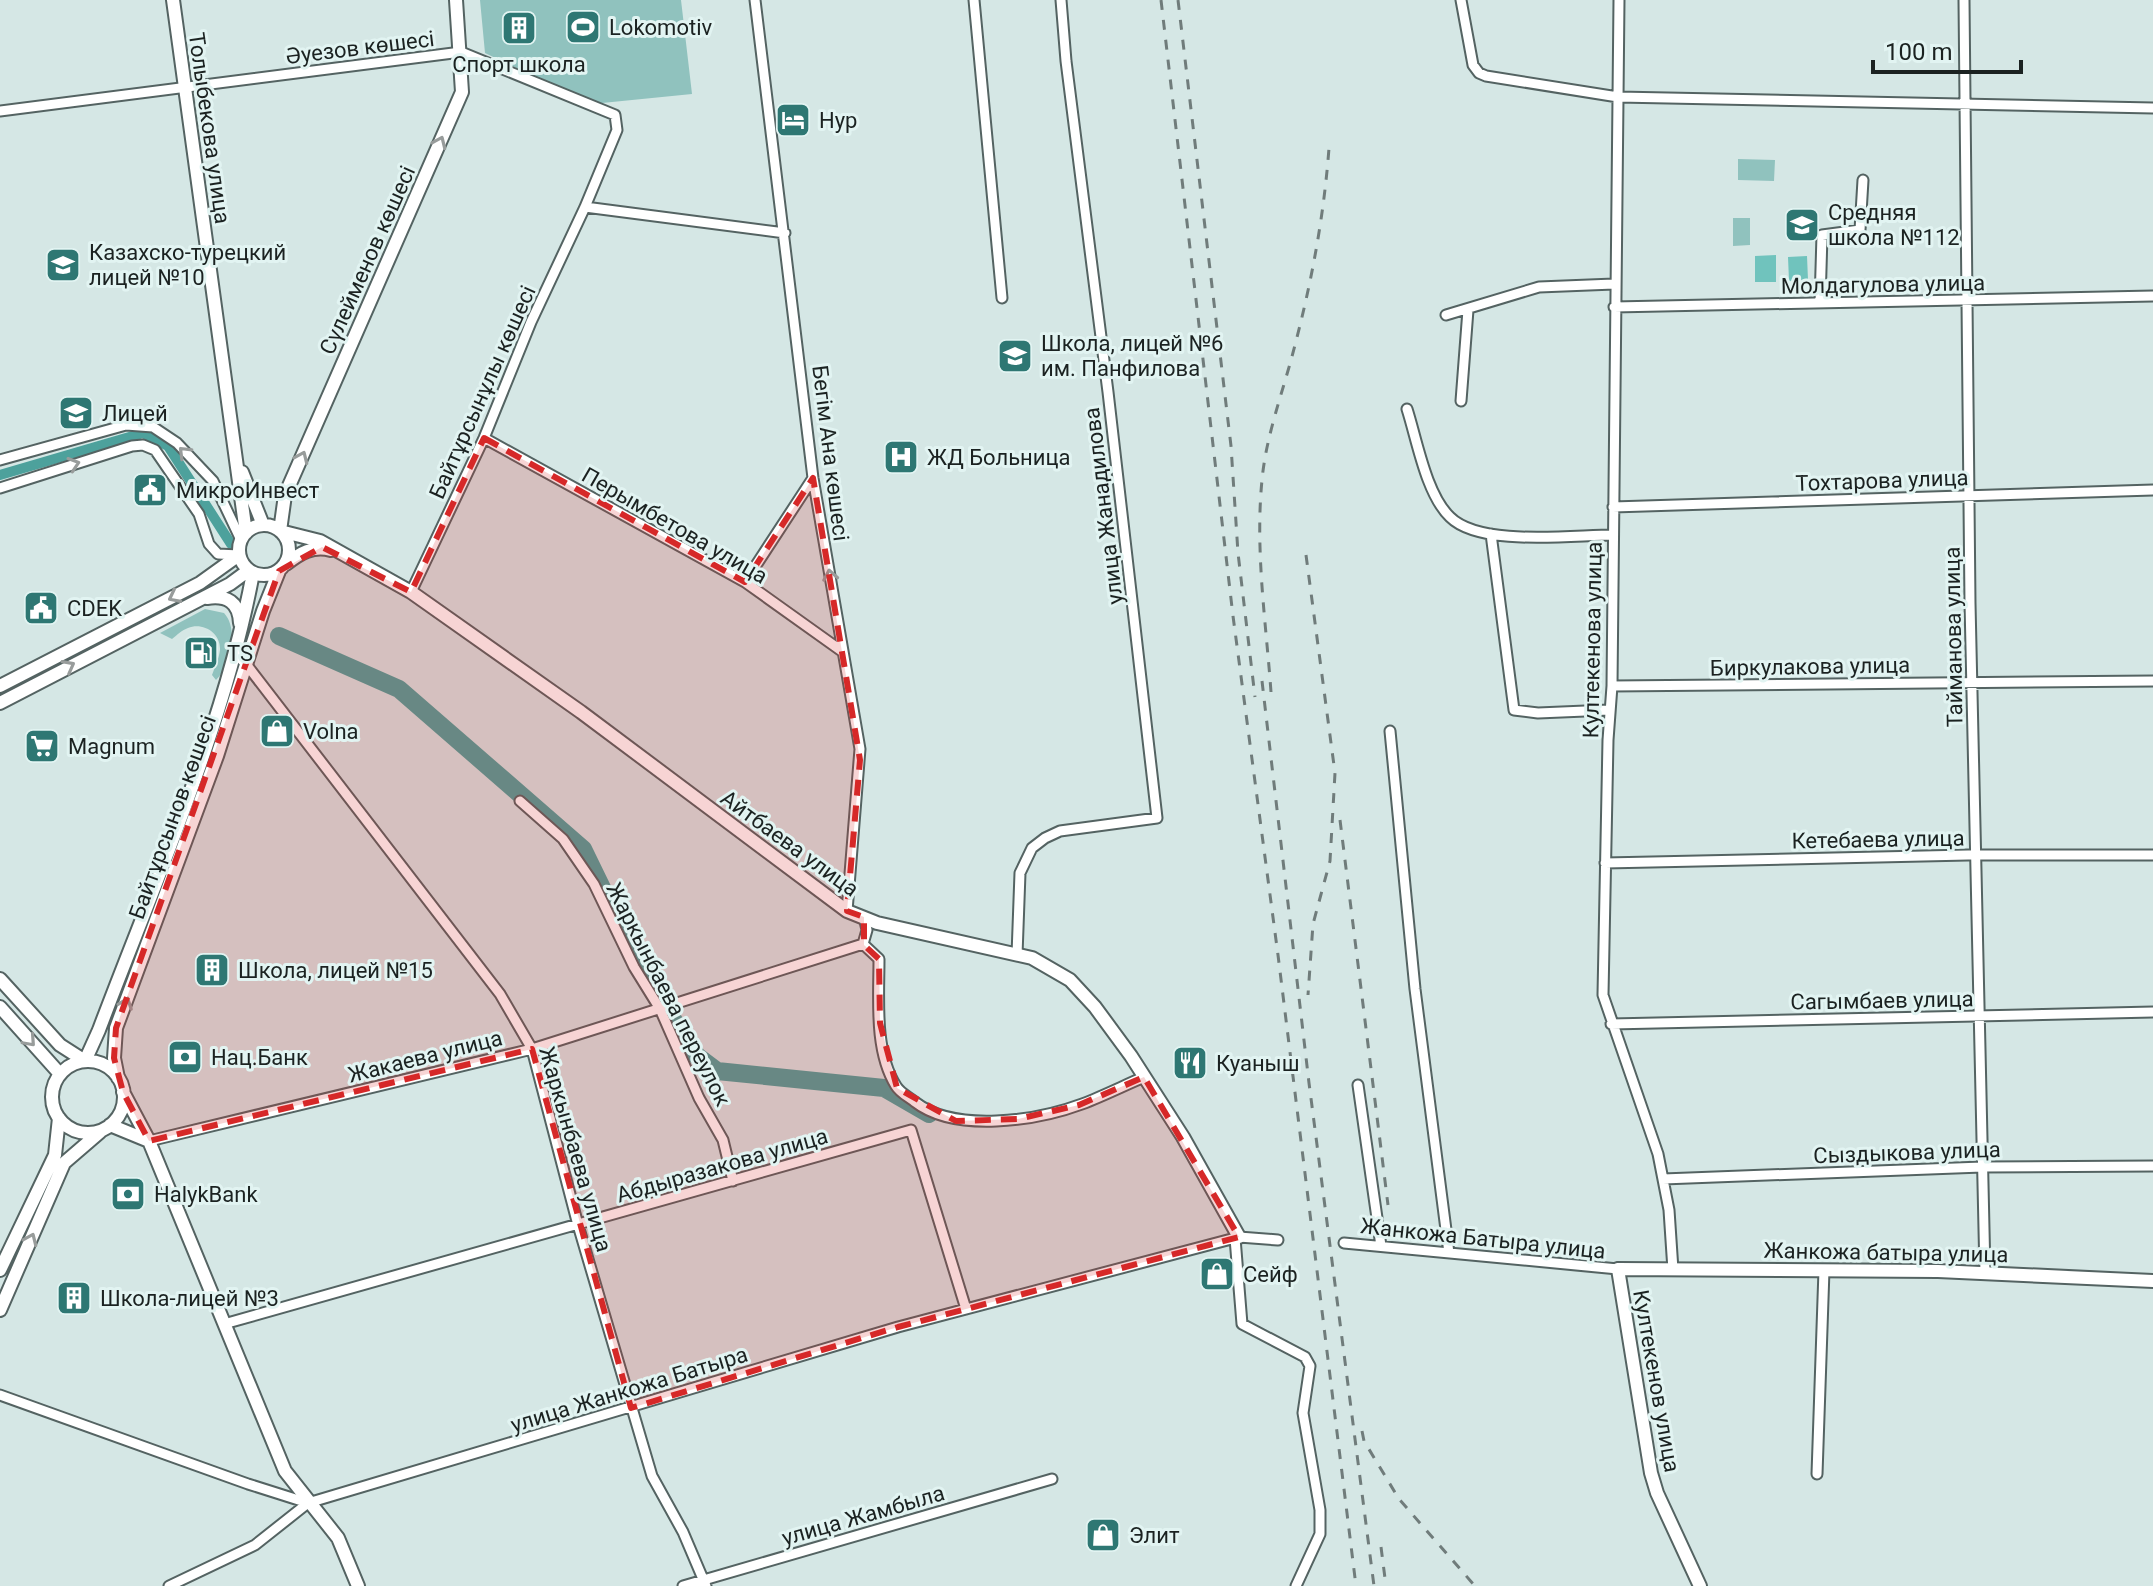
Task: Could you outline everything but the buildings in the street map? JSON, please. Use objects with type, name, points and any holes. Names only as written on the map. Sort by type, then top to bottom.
[{"type":"street","name":"Толыбекова улица","points":[[173,0],[233,451]]},
{"type":"street","name":"Сүлейменов көшесі","points":[[280,531],[285,495],[462,92],[456,0]]},
{"type":"street","name":"Бегім Ана көшесі","points":[[755,0],[813,478],[860,749],[847,911]]},
{"type":"street","points":[[974,0],[1002,298]]},
{"type":"street","name":"улица Жанадилова","points":[[1017,955],[1020,873],[1032,848],[1060,831],[1157,818],[1061,0]]},
{"type":"street","points":[[1461,0],[1473,65],[1479,73],[1618,97],[2153,108]]},
{"type":"street","name":"Култекенова улица","points":[[1619,0],[1612,686],[1603,995],[1658,1154],[1669,1210],[1673,1270]]},
{"type":"street","name":"Тайманова улица","points":[[1964,0],[1972,682],[1985,1273]]},
{"type":"street","name":"Әуезов көшесі","points":[[0,111],[461,52],[615,115],[617,130],[585,207]]},
{"type":"street","points":[[1820,303],[1822,235],[1860,230],[1863,180]]},
{"type":"street","points":[[585,207],[785,233]]},
{"type":"street","name":"Байтұрсынұлы көшесі","points":[[411,592],[484,438],[531,322],[585,207]]},
{"type":"street","points":[[1446,315],[1539,287],[1614,284]]},
{"type":"street","name":"Молдагулова улица","points":[[1614,307],[2153,296]]},
{"type":"street","points":[[1461,401],[1468,310]]},
{"type":"street","points":[[1407,409],[1431,488],[1448,516],[1465,529],[1491,534],[1613,535]]},
{"type":"street","points":[[0,460],[126,425],[153,427],[177,443],[213,481],[243,536]]},
{"type":"street","name":"Перымбетова улица","points":[[484,438],[745,582],[843,652]]},
{"type":"street","points":[[0,488],[132,446],[149,446],[155,450],[199,514],[209,544],[218,554],[239,555]]},
{"type":"street","points":[[233,451],[263,525]]},
{"type":"street","points":[[0,686],[200,583],[239,555],[243,536],[233,451]]},
{"type":"street","points":[[745,582],[813,478]]},
{"type":"street","name":"Тохтарова улица","points":[[1613,507],[2153,490]]},
{"type":"street","points":[[243,536],[263,525],[280,531],[288,544],[288,559],[281,568]]},
{"type":"street","name":"Айтбаева улица","points":[[280,531],[320,541],[411,592],[569,703],[847,911],[877,923],[1043,963],[1082,991],[1183,1137],[1237,1238]]},
{"type":"street","points":[[1491,534],[1514,710],[1538,713],[1609,710]]},
{"type":"street","points":[[0,703],[251,572],[266,575],[309,549],[322,547],[341,552]]},
{"type":"street","points":[[239,555],[251,572]]},
{"type":"street","name":"Байтұрсынов көшесі","points":[[118,1078],[114,1058],[116,1028],[217,756],[281,568]]},
{"type":"street","name":"Байтұрсынов көшесі","points":[[85,1061],[199,766],[241,636],[251,572]]},
{"type":"street","points":[[196,601],[218,597],[230,600],[238,609],[241,636]]},
{"type":"street","name":"Жаркынбаева улица","points":[[235,654],[246,664],[500,994],[532,1049],[578,1225],[652,1476],[683,1532],[704,1583]]},
{"type":"street","name":"Биркулакова улица","points":[[1612,686],[2153,681]]},
{"type":"street","points":[[1390,731],[1415,989],[1449,1253]]},
{"type":"street","name":"Жаркынбаева переулок","points":[[520,801],[563,839],[594,884],[634,967],[660,1009],[699,1098],[723,1140],[733,1181]]},
{"type":"street","name":"Кетебаева улица","points":[[1605,863],[1976,855],[2153,855]]},
{"type":"street","points":[[864,917],[867,930],[863,944],[879,959],[880,1023],[885,1057],[897,1088],[922,1108],[956,1121],[1018,1119],[1079,1105],[1144,1077]]},
{"type":"street","name":"Жакаева улица","points":[[149,1141],[532,1049],[863,944]]},
{"type":"street","points":[[0,979],[60,1045],[85,1061],[104,1065],[118,1078],[149,1141],[285,1471],[338,1538],[358,1586]]},
{"type":"street","points":[[0,1007],[60,1074]]},
{"type":"street","name":"Сагымбаев улица","points":[[1611,1024],[2153,1012]]},
{"type":"street","points":[[0,1270],[55,1155],[59,1118],[52,1097],[60,1074],[85,1061]]},
{"type":"street","points":[[1358,1085],[1381,1246]]},
{"type":"street","points":[[0,1310],[64,1163],[118,1116],[123,1104],[123,1092]]},
{"type":"street","points":[[59,1118],[67,1126],[85,1133],[107,1127],[149,1141]]},
{"type":"street","name":"Абдыразакова улица","points":[[224,1324],[911,1130],[966,1309]]},
{"type":"street","name":"Сыздыкова улица","points":[[1663,1179],[1982,1167],[2153,1166]]},
{"type":"street","points":[[1237,1238],[1242,1324],[1305,1357],[1310,1366],[1303,1413],[1320,1510],[1320,1534],[1296,1586]]},
{"type":"street","name":"улица Жанкожа Батыра","points":[[308,1503],[898,1327],[1237,1238],[1278,1240]]},
{"type":"street","name":"Жанкожа Батыра улица","points":[[1344,1243],[1618,1269]]},
{"type":"street","name":"Жанкожа батыра улица","points":[[1618,1269],[1985,1273],[2153,1281]]},
{"type":"street","name":"Култекенов улица","points":[[1618,1269],[1651,1473],[1657,1493],[1700,1586]]},
{"type":"street","points":[[1817,1474],[1824,1270]]},
{"type":"street","points":[[0,1395],[308,1503]]},
{"type":"street","name":"улица Жамбыла","points":[[683,1586],[704,1583],[1052,1479]]},
{"type":"street","points":[[169,1586],[255,1545],[308,1503]]},
{"type":"highlighted area","points":[[484,438],[745,582],[813,478],[860,760],[847,911],[864,917],[864,945],[879,959],[880,1023],[897,1088],[956,1121],[1018,1119],[1079,1105],[1144,1077],[1239,1237],[898,1327],[631,1408],[532,1049],[149,1141],[123,1092],[114,1058],[116,1028],[279,571],[322,547],[411,592]]},
{"type":"shaded area","name":"Lokomotiv","points":[[480,0],[681,0],[692,94],[592,104],[485,53]]},
{"type":"shaded area","points":[[1738,159],[1775,160],[1774,181],[1738,180]]},
{"type":"shaded area","points":[[1733,218],[1750,218],[1750,245],[1733,246]]},
{"type":"shaded area","points":[[1776,255],[1776,282],[1755,282],[1755,256]]},
{"type":"shaded area","points":[[1807,256],[1808,280],[1789,281],[1788,257]]},
{"type":"shaded area","points":[[205,609],[224,613],[231,628],[229,657],[216,680],[212,675],[220,644],[210,630],[194,627],[172,639],[160,633]]},
{"type":"waterway","points":[[0,475],[143,433],[168,446],[231,544]]},
{"type":"waterway","points":[[279,636],[399,689],[583,849],[659,998],[697,1056],[717,1071],[884,1088],[929,1114]]},
{"type":"railway","points":[[1161,0],[1233,616],[1356,1586]]},
{"type":"railway","points":[[1178,0],[1231,446],[1238,553],[1255,697]]},
{"type":"railway","points":[[1271,692],[1260,560],[1262,480],[1271,429],[1312,272],[1329,148]]},
{"type":"railway","points":[[1306,555],[1335,773],[1330,861],[1313,924],[1308,995]]},
{"type":"railway","points":[[1262,681],[1309,1083],[1374,1586]]},
{"type":"railway","points":[[1340,820],[1388,1205]]},
{"type":"railway","points":[[1362,1431],[1364,1441],[1399,1499],[1475,1586]]},
{"type":"railway","points":[[1381,1547],[1386,1586]]},
{"type":"place","name":"Lokomotiv","points":[[583,27]]},
{"type":"place","name":"Спорт школа","points":[[519,28]]},
{"type":"place","name":"Нур","points":[[793,120]]},
{"type":"place","name":"Средняя школа №112","points":[[1802,225]]},
{"type":"place","name":"Казахско-турецкий лицей №10","points":[[63,265]]},
{"type":"place","name":"Школа, лицей №6 им. Панфилова","points":[[1015,356]]},
{"type":"place","name":"Лицей","points":[[76,413]]},
{"type":"place","name":"ЖД Больница","points":[[901,457]]},
{"type":"place","name":"МикроИнвест","points":[[150,490]]},
{"type":"place","name":"CDEK","points":[[41,608]]},
{"type":"place","name":"TS","points":[[201,653]]},
{"type":"place","name":"Volna","points":[[277,731]]},
{"type":"place","name":"Magnum","points":[[42,746]]},
{"type":"place","name":"Школа, лицей №15","points":[[212,970]]},
{"type":"place","name":"Нац.Банк","points":[[185,1057]]},
{"type":"place","name":"Куаныш","points":[[1190,1063]]},
{"type":"place","name":"HalykBank","points":[[128,1194]]},
{"type":"place","name":"Сейф","points":[[1217,1274]]},
{"type":"place","name":"Школа-лицей №3","points":[[74,1298]]},
{"type":"place","name":"Элит","points":[[1103,1535]]}]
